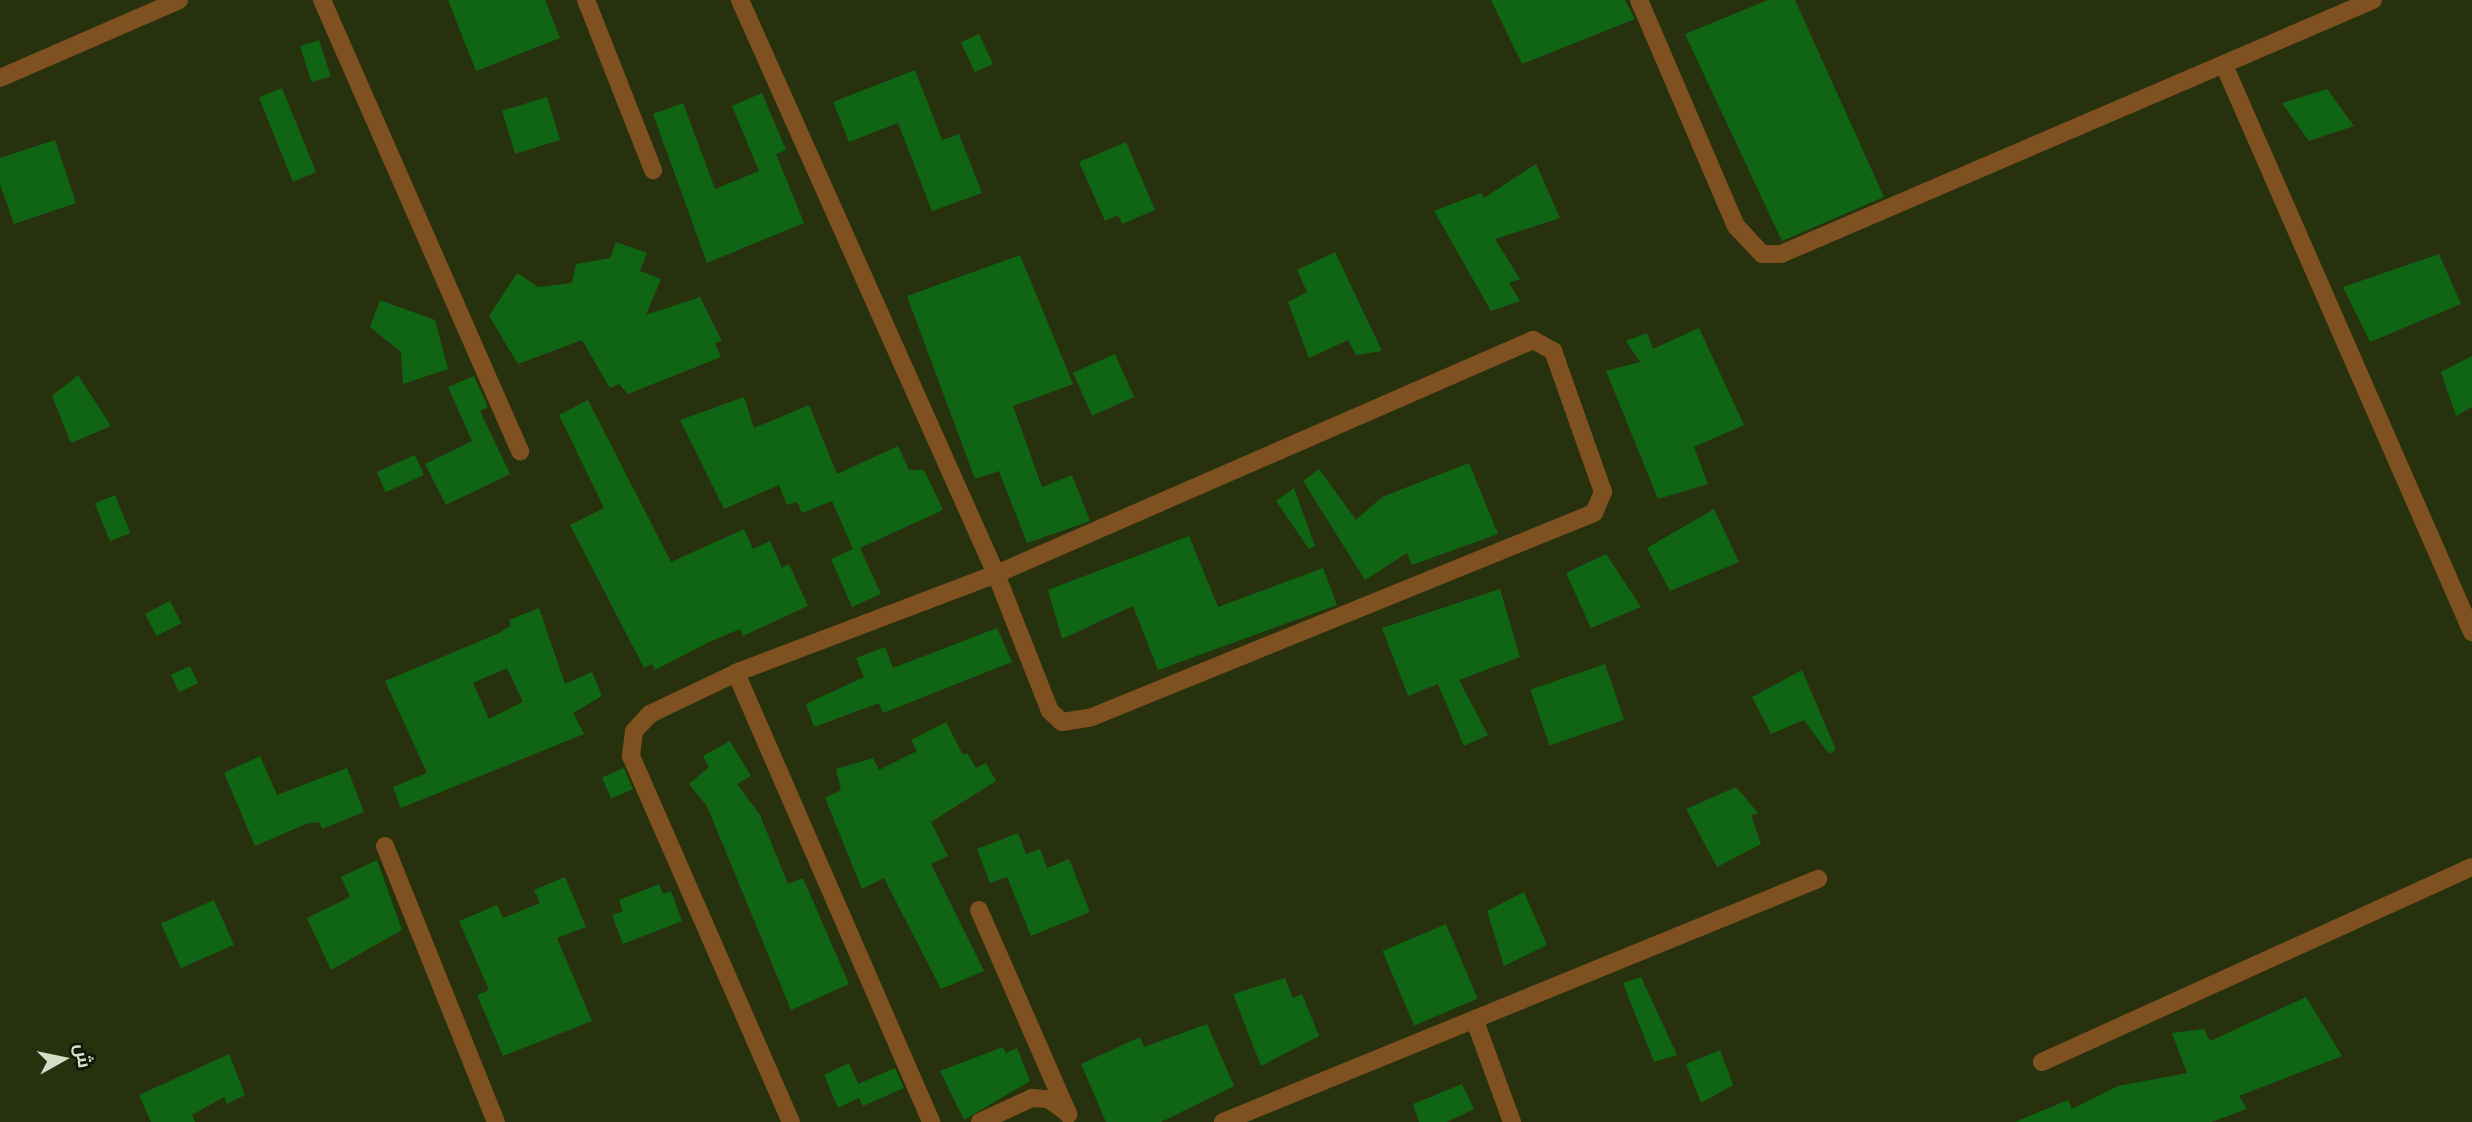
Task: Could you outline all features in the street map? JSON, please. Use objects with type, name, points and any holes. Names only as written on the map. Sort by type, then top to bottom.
[{"type":"street","points":[[0,78],[179,0]]},
{"type":"street","points":[[322,0],[520,451]]},
{"type":"street","points":[[586,0],[653,170]]},
{"type":"street","points":[[740,0],[996,574],[1050,711],[1073,723],[1594,513],[1603,492],[1553,351],[1533,340],[996,574],[736,673],[650,714],[635,731],[631,756],[791,1122]]},
{"type":"street","points":[[1639,0],[1736,226],[1762,254],[1805,245],[2373,0]]},
{"type":"street","points":[[2224,65],[2472,632]]},
{"type":"street","points":[[736,673],[931,1122]]},
{"type":"street","points":[[385,846],[496,1122]]},
{"type":"street","points":[[2042,1062],[2472,867]]},
{"type":"street","points":[[1223,1122],[1818,879]]},
{"type":"street","points":[[979,909],[1070,1118]]},
{"type":"street","points":[[1475,1021],[1512,1122]]},
{"type":"street","points":[[980,1122],[1032,1098],[1048,1099],[1070,1118]]},
{"type":"building","points":[[448,0],[545,0],[560,38],[476,71]]},
{"type":"building","points":[[1491,0],[1625,0],[1635,19],[1522,64]]},
{"type":"building","points":[[1768,0],[1795,0],[1884,197],[1782,241],[1685,34]]},
{"type":"building","points":[[979,34],[993,64],[975,72],[961,42]]},
{"type":"building","points":[[319,40],[331,76],[312,82],[300,46]]},
{"type":"building","points":[[915,70],[942,140],[959,134],[982,193],[932,211],[898,123],[849,142],[833,102]]},
{"type":"building","points":[[282,88],[316,172],[293,182],[259,97]]},
{"type":"building","points":[[2327,89],[2354,126],[2309,141],[2282,103]]},
{"type":"building","points":[[762,93],[786,150],[776,154],[804,223],[707,263],[653,114],[683,103],[715,189],[759,171],[732,106]]},
{"type":"building","points":[[547,97],[560,140],[515,154],[502,111]]},
{"type":"building","points":[[55,140],[76,203],[14,224],[0,184],[0,158]]},
{"type":"building","points":[[1126,142],[1155,210],[1122,224],[1118,215],[1105,221],[1079,162]]},
{"type":"building","points":[[1536,164],[1560,218],[1495,239],[1520,279],[1509,283],[1520,301],[1491,311],[1434,211],[1481,193],[1484,198]]},
{"type":"building","points":[[616,242],[647,253],[640,271],[661,279],[646,315],[700,297],[722,341],[715,343],[721,357],[628,394],[619,384],[610,388],[582,340],[518,364],[489,316],[517,273],[538,287],[572,283],[576,264],[610,258]]},
{"type":"building","points":[[1335,252],[1382,351],[1356,355],[1348,340],[1309,358],[1288,302],[1307,292],[1297,270]]},
{"type":"building","points":[[2439,254],[2461,304],[2370,342],[2343,287]]},
{"type":"building","points":[[1020,255],[1073,384],[1013,406],[1042,487],[1072,475],[1090,521],[1027,543],[999,471],[975,479],[907,296]]},
{"type":"building","points":[[380,300],[435,320],[448,369],[403,384],[401,352],[370,327]]},
{"type":"building","points":[[1699,328],[1744,425],[1694,447],[1708,484],[1658,499],[1606,371],[1640,362],[1626,341],[1647,333],[1653,349]]},
{"type":"building","points":[[1115,354],[1134,397],[1092,416],[1073,373]]},
{"type":"building","points":[[2472,356],[2472,407],[2456,416],[2441,372]]},
{"type":"building","points":[[78,375],[111,426],[71,443],[52,396]]},
{"type":"building","points":[[474,376],[488,407],[480,411],[510,474],[446,505],[425,464],[472,441],[448,387]]},
{"type":"building","points":[[744,397],[754,428],[809,405],[837,474],[898,446],[909,470],[924,470],[943,510],[860,548],[881,594],[852,607],[831,559],[853,549],[832,501],[802,513],[797,502],[787,505],[779,485],[724,509],[680,420]]},
{"type":"building","points":[[588,400],[671,562],[744,529],[753,549],[770,541],[782,568],[789,564],[808,606],[743,636],[740,629],[655,670],[652,664],[644,668],[570,525],[604,508],[559,415]]},
{"type":"building","points":[[415,455],[424,475],[386,492],[377,472]]},
{"type":"building","points":[[1469,463],[1498,534],[1412,565],[1407,553],[1365,580],[1303,481],[1319,469],[1356,520],[1382,497]]},
{"type":"building","points":[[1294,488],[1315,546],[1309,549],[1276,501]]},
{"type":"building","points":[[115,495],[130,533],[110,541],[95,503]]},
{"type":"building","points":[[1714,509],[1739,562],[1670,591],[1647,548]]},
{"type":"building","points":[[1189,536],[1218,607],[1323,568],[1337,605],[1158,670],[1133,606],[1062,639],[1048,590]]},
{"type":"building","points":[[1606,554],[1641,607],[1591,628],[1566,573]]},
{"type":"building","points":[[1500,589],[1520,657],[1459,680],[1488,735],[1464,746],[1438,684],[1408,696],[1382,628]]},
{"type":"building","points":[[170,601],[181,623],[156,636],[145,614]]},
{"type":"building","points":[[539,608],[565,684],[592,672],[602,696],[573,713],[584,734],[401,808],[393,787],[427,773],[385,681],[497,634],[511,626],[509,620]],"holes":[[[507,668],[523,702],[489,719],[473,683]]]},
{"type":"building","points":[[997,628],[1012,662],[883,713],[879,703],[814,727],[806,704],[864,677],[856,658],[885,647],[893,668]]},
{"type":"building","points":[[1605,664],[1624,720],[1550,746],[1530,690]]},
{"type":"building","points":[[190,666],[198,683],[179,692],[171,675]]},
{"type":"building","points":[[1802,670],[1836,750],[1829,754],[1804,720],[1771,734],[1752,697]]},
{"type":"building","points":[[946,722],[963,755],[967,753],[976,768],[986,763],[996,781],[931,822],[948,856],[931,864],[984,971],[941,989],[884,878],[862,889],[825,798],[841,790],[836,769],[873,758],[879,770],[917,751],[911,740]]},
{"type":"building","points":[[730,741],[751,776],[737,784],[760,815],[788,884],[803,878],[849,984],[791,1010],[707,806],[689,784],[709,767],[703,756]]},
{"type":"building","points":[[260,756],[277,795],[347,768],[364,812],[322,829],[319,822],[306,824],[255,846],[224,773]]},
{"type":"building","points":[[624,768],[633,789],[611,799],[602,777]]},
{"type":"building","points":[[1736,787],[1758,813],[1751,815],[1761,844],[1717,867],[1686,809]]},
{"type":"building","points":[[1018,833],[1026,854],[1040,849],[1047,868],[1069,859],[1090,912],[1031,936],[1007,877],[990,883],[977,849]]},
{"type":"building","points":[[377,860],[402,930],[331,970],[307,918],[350,897],[341,877]]},
{"type":"building","points":[[565,877],[586,927],[557,938],[592,1021],[503,1056],[477,995],[489,990],[459,921],[497,905],[503,918],[540,903],[534,890]]},
{"type":"building","points":[[659,884],[663,894],[671,891],[682,921],[623,944],[612,915],[623,911],[619,900]]},
{"type":"building","points":[[1524,892],[1547,945],[1504,966],[1487,911]]},
{"type":"building","points":[[214,900],[234,945],[181,968],[161,924]]},
{"type":"building","points":[[1446,924],[1478,999],[1414,1026],[1382,951]]},
{"type":"building","points":[[1641,977],[1677,1055],[1654,1062],[1623,983]]},
{"type":"building","points":[[1285,978],[1293,998],[1302,994],[1319,1036],[1261,1066],[1233,994]]},
{"type":"building","points":[[2306,997],[2342,1056],[2239,1096],[2247,1109],[2211,1122],[2015,1122],[2068,1100],[2072,1109],[2118,1086],[2187,1073],[2172,1033],[2204,1029],[2210,1041]]},
{"type":"building","points":[[1207,1024],[1234,1086],[1161,1122],[1106,1122],[1081,1064],[1140,1037],[1144,1047]]},
{"type":"building","points":[[1003,1047],[1006,1053],[1017,1048],[1030,1081],[964,1120],[940,1071]]},
{"type":"building","points":[[1720,1050],[1733,1085],[1701,1103],[1686,1064]]},
{"type":"building","points":[[229,1054],[245,1095],[227,1104],[224,1097],[192,1115],[195,1122],[151,1122],[139,1095]]},
{"type":"building","points":[[849,1063],[858,1084],[895,1068],[904,1088],[863,1106],[859,1098],[838,1108],[824,1075]]},
{"type":"building","points":[[1462,1084],[1474,1109],[1447,1122],[1419,1122],[1413,1104]]}]
